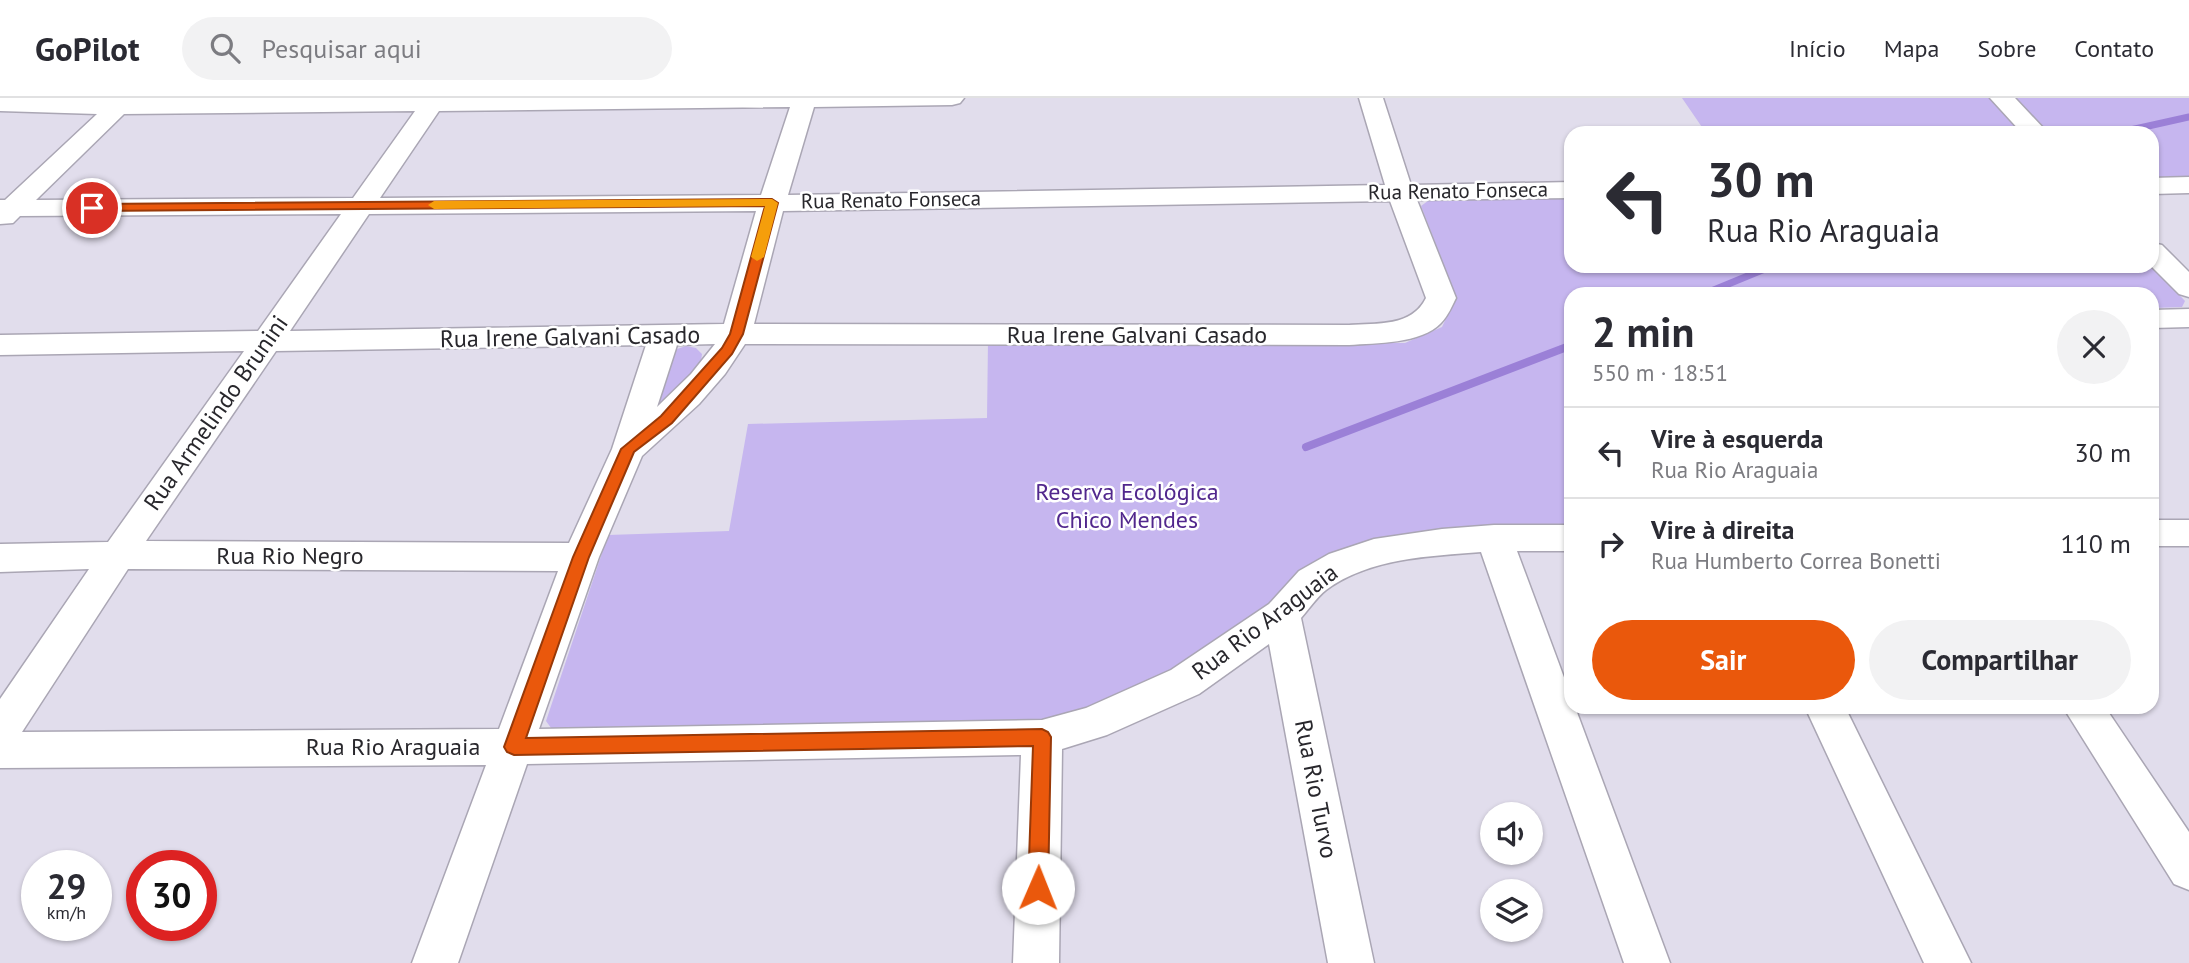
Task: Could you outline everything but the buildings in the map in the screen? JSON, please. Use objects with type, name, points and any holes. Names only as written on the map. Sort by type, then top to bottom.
[{"type":"street","points":[[0,104],[952,98]]},
{"type":"street","points":[[1371,98],[1400,191]]},
{"type":"street","points":[[2002,98],[2029,126]]},
{"type":"street","points":[[628,449],[667,419],[727,350],[736,334],[804,99]]},
{"type":"street","name":"Rua Armelindo Brunini","points":[[0,732],[118,555],[435,100]]},
{"type":"street","points":[[4,212],[122,102]]},
{"type":"street","points":[[2159,186],[2189,185]]},
{"type":"street","name":"Rua Renato Fonseca","points":[[4,212],[1564,190]]},
{"type":"street","name":"Rua Irene Galvani Casado","points":[[0,345],[736,334],[1384,333],[1415,325],[1430,317],[1441,298],[1400,191]]},
{"type":"street","points":[[2159,258],[2189,288]]},
{"type":"street","points":[[2159,318],[2189,318]]},
{"type":"street","points":[[435,963],[581,557],[628,449],[664,337]]},
{"type":"street","points":[[2159,533],[2189,533]]},
{"type":"street","points":[[1494,538],[1647,963]]},
{"type":"street","name":"Rua Rio Araguaia","points":[[0,750],[514,747],[1042,737],[1093,723],[1185,682],[1282,615],[1312,581],[1342,564],[1374,553],[1442,542],[1494,538],[1564,538]]},
{"type":"street","name":"Rua Rio Negro","points":[[0,558],[118,555],[581,557]]},
{"type":"street","name":"Rua Rio Turvo","points":[[1282,615],[1351,963]]},
{"type":"street","points":[[1828,714],[1948,963]]},
{"type":"street","points":[[2088,714],[2189,869]]},
{"type":"street","points":[[1036,963],[1042,737]]},
{"type":"green space","points":[[1682,98],[1990,98],[2019,126],[1701,126]]},
{"type":"green space","points":[[2013,98],[2189,98],[2189,180],[2159,181],[2159,126],[2041,126]]},
{"type":"green space","name":"Reserva Ecológica Chico Mendes","points":[[1564,196],[1564,273],[2159,273],[2185,301],[2182,307],[2159,308],[2159,287],[1564,287],[1564,528],[1437,534],[1270,605],[1179,672],[1087,714],[1043,724],[554,732],[546,721],[608,535],[729,531],[748,424],[987,418],[988,341],[1405,343],[1442,327],[1450,310],[1438,250],[1421,206],[1432,198]]},
{"type":"green space","points":[[686,346],[696,348],[702,354],[701,361],[660,417],[649,421],[669,355]]},
{"type":"waterway","points":[[2148,126],[2189,117]]},
{"type":"waterway","points":[[1721,287],[1755,273]]},
{"type":"waterway","points":[[1306,447],[1564,348]]},
{"type":"slow traffic","points":[[434,205],[772,203],[757,257]]},
{"type":"route","points":[[92,208],[772,203],[736,334],[727,350],[667,419],[628,449],[581,557],[514,747],[1042,737],[1038,888]]}]
